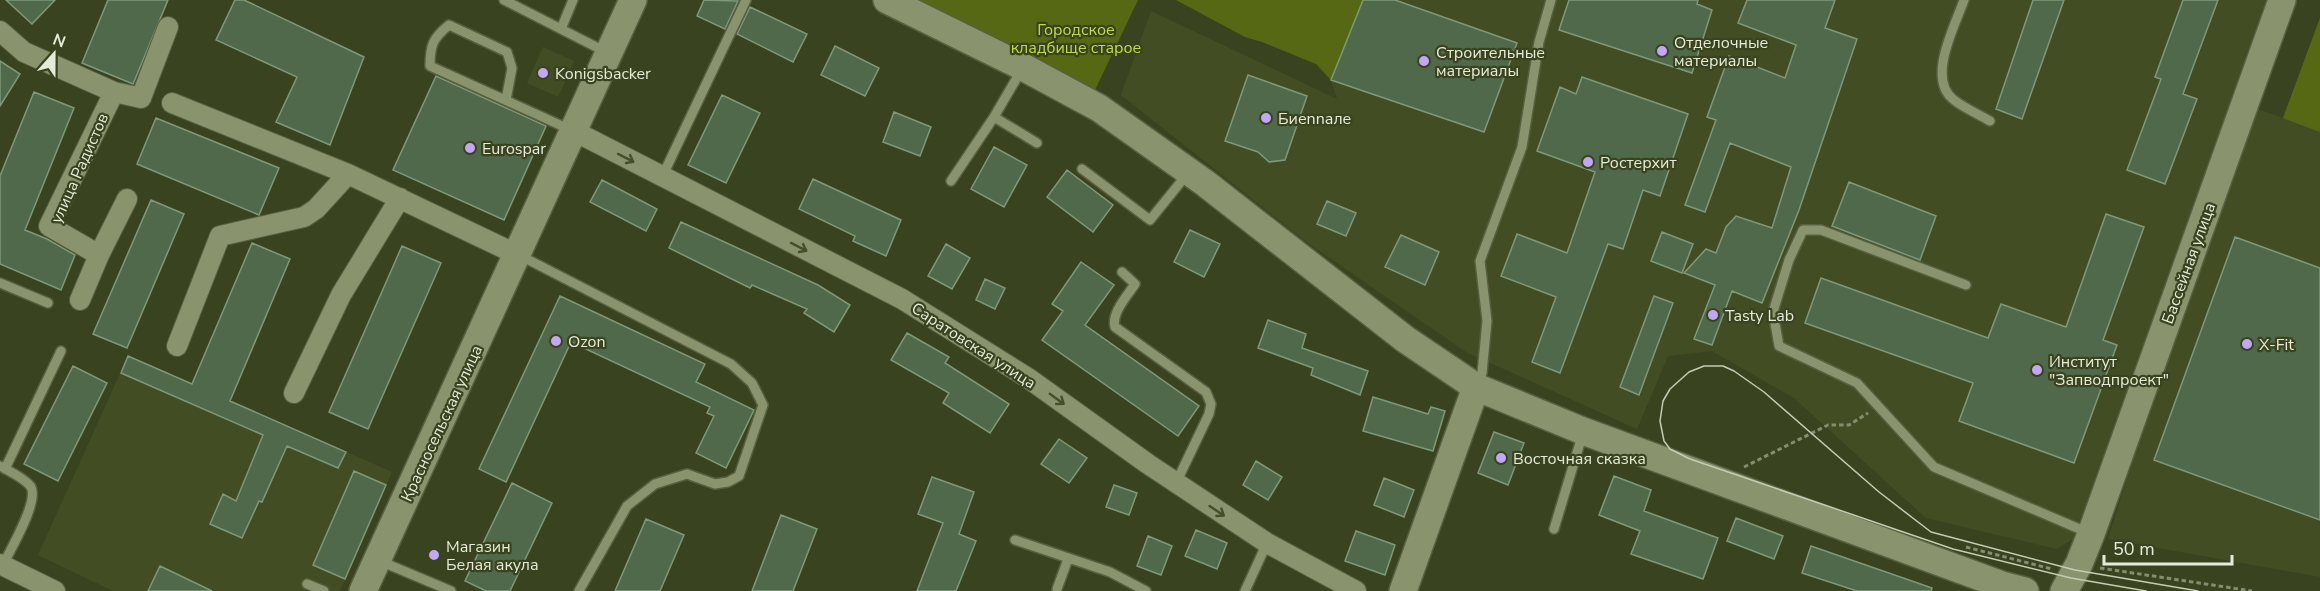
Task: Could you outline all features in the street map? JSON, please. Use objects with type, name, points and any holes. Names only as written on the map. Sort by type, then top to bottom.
[{"type":"main road","name":"Красносельская улица","points":[[363,591],[633,0]]},
{"type":"main road","points":[[887,0],[1023,67],[1099,108],[1189,172],[1405,339],[1476,387],[1583,431],[2002,585],[2025,591]]},
{"type":"main road","name":"Бассейная улица","points":[[2064,591],[2079,564],[2091,534],[2282,0]]},
{"type":"main road","points":[[1404,591],[1476,387]]},
{"type":"street","name":"улица Радистов","points":[[0,31],[24,52],[114,92],[141,98],[168,27]]},
{"type":"street","name":"улица Радистов","points":[[99,255],[50,226],[114,92]]},
{"type":"street","points":[[172,103],[348,174],[518,255]]},
{"type":"street","name":"Саратовская улица","points":[[574,131],[902,299],[1028,378],[1176,483],[1267,543],[1356,591]]},
{"type":"street","points":[[177,346],[220,236],[304,217],[316,209],[348,174]]},
{"type":"street","points":[[294,393],[341,296],[400,198]]},
{"type":"street","points":[[80,300],[127,199]]},
{"type":"street","points":[[1,565],[49,590]]},
{"type":"lane","points":[[504,0],[609,53]]},
{"type":"lane","points":[[561,29],[573,0]]},
{"type":"lane","points":[[662,177],[746,0]]},
{"type":"lane","points":[[1476,387],[1482,373],[1487,321],[1480,261],[1522,147],[1539,42],[1551,0]]},
{"type":"lane","points":[[1964,0],[1941,66],[1942,84],[1952,99],[1990,121]]},
{"type":"lane","points":[[506,100],[512,68],[507,52],[450,26],[438,34],[430,49],[430,66],[574,131]]},
{"type":"lane","points":[[951,181],[994,117],[1023,67]]},
{"type":"lane","points":[[994,117],[1037,143]]},
{"type":"lane","points":[[1082,169],[1150,220],[1189,172]]},
{"type":"lane","points":[[1966,285],[1821,230],[1803,230],[1789,260],[1773,312],[1779,346],[1857,383],[1935,467],[2091,534]]},
{"type":"lane","points":[[518,255],[731,364],[752,383],[763,405],[739,476],[728,482],[715,484],[687,474],[655,484],[627,506],[579,591]]},
{"type":"lane","points":[[1122,272],[1135,284],[1115,315],[1114,327],[1206,392],[1211,404],[1209,414],[1176,483]]},
{"type":"lane","points":[[0,283],[48,303]]},
{"type":"lane","points":[[1,565],[31,506],[33,494],[30,484],[2,467],[61,351]]},
{"type":"lane","points":[[1554,529],[1583,431]]},
{"type":"lane","points":[[1015,540],[1110,572],[1140,589]]},
{"type":"lane","points":[[1245,591],[1267,543]]},
{"type":"lane","points":[[1057,589],[1068,559]]},
{"type":"lane","points":[[378,560],[450,591]]},
{"type":"lane","points":[[307,584],[324,591]]},
{"type":"path","points":[[1744,466],[1828,426],[1849,425],[1880,406]]},
{"type":"path","points":[[2079,564],[2252,591]]},
{"type":"shaded area","points":[[1363,0],[2266,0],[2073,539],[2057,549],[1926,518],[1794,398],[1712,351],[1668,356],[1637,429],[1466,352],[1305,241],[1121,95],[1151,11],[1337,99],[1331,80]]},
{"type":"shaded area","points":[[2320,18],[2320,577],[2108,539],[2149,409],[2255,108],[2283,118]]},
{"type":"shaded area","points":[[543,47],[574,61],[558,97],[527,83]]},
{"type":"shaded area","points":[[128,356],[392,472],[340,591],[113,591],[38,555]]},
{"type":"green space","name":"Городское кладбище старое","points":[[917,0],[1138,0],[1095,90]]},
{"type":"green space","name":"Городское кладбище старое","points":[[1176,0],[1363,0],[1331,80],[1316,64],[1245,37]]},
{"type":"green space","points":[[2320,18],[2320,132],[2283,118]]},
{"type":"building","points":[[6,0],[55,0],[32,24]]},
{"type":"building","points":[[108,0],[168,0],[133,84],[82,63]]},
{"type":"building","points":[[235,0],[244,0],[364,57],[330,145],[276,122],[297,77],[216,40]]},
{"type":"building","points":[[704,0],[738,1],[725,29],[697,16]]},
{"type":"building","name":"Строительные материалы","points":[[1363,0],[1395,0],[1517,43],[1484,132],[1331,80]]},
{"type":"building","name":"Отделочные материалы","points":[[1569,0],[1698,0],[1697,4],[1712,10],[1692,73],[1559,30]]},
{"type":"building","points":[[1747,0],[1835,0],[1825,28],[1857,39],[1799,210],[1762,303],[1732,291],[1712,345],[1694,339],[1715,285],[1684,273],[1706,249],[1716,253],[1726,227],[1736,216],[1772,228],[1791,167],[1730,143],[1705,212],[1685,205],[1716,120],[1707,117],[1729,56],[1785,78],[1796,45],[1738,23]]},
{"type":"building","points":[[2033,0],[2064,0],[2022,119],[1996,109]]},
{"type":"building","points":[[2183,0],[2218,0],[2183,94],[2197,99],[2165,184],[2127,170],[2161,79],[2155,77]]},
{"type":"building","points":[[750,7],[807,34],[793,62],[737,34]]},
{"type":"building","points":[[835,46],[879,68],[865,96],[821,75]]},
{"type":"building","points":[[0,61],[20,74],[0,106]]},
{"type":"building","name":"Биеnnале","points":[[1248,75],[1307,96],[1285,160],[1269,162],[1258,152],[1225,141]]},
{"type":"building","name":"Eurospar","points":[[436,76],[546,126],[504,220],[393,170]]},
{"type":"building","points":[[1582,77],[1688,114],[1660,196],[1643,190],[1623,249],[1608,244],[1560,373],[1532,362],[1556,297],[1501,276],[1517,234],[1567,253],[1595,172],[1537,151],[1560,87],[1576,94]]},
{"type":"building","points":[[34,92],[74,108],[25,230],[75,255],[61,290],[0,264],[0,176]]},
{"type":"building","points":[[722,95],[760,113],[726,183],[688,165]]},
{"type":"building","points":[[894,112],[931,127],[920,156],[883,142]]},
{"type":"building","points":[[156,118],[279,168],[259,215],[137,164]]},
{"type":"building","points":[[994,147],[1027,165],[1004,207],[971,189]]},
{"type":"building","points":[[1067,170],[1113,205],[1093,232],[1047,197]]},
{"type":"building","points":[[813,179],[901,220],[886,256],[853,241],[855,236],[799,209]]},
{"type":"building","points":[[602,180],[657,209],[646,231],[590,202]]},
{"type":"building","points":[[1849,182],[1936,216],[1920,260],[1832,226]]},
{"type":"building","points":[[151,200],[184,214],[127,348],[93,334]]},
{"type":"building","points":[[1327,201],[1356,213],[1346,236],[1317,224]]},
{"type":"building","name":"Институт \"Запводпроект\"","points":[[2106,214],[2144,227],[2103,340],[2117,345],[2074,463],[1959,421],[1973,383],[1805,323],[1821,278],[1988,338],[2001,304],[2066,327]]},
{"type":"building","points":[[681,222],[818,285],[850,305],[834,332],[804,313],[807,309],[752,285],[750,288],[669,248]]},
{"type":"building","points":[[1190,230],[1220,244],[1204,277],[1174,262]]},
{"type":"building","points":[[1662,232],[1693,244],[1682,273],[1651,261]]},
{"type":"building","points":[[1401,235],[1439,252],[1425,285],[1385,267]]},
{"type":"building","points":[[2235,237],[2320,268],[2320,520],[2154,460]]},
{"type":"building","points":[[252,243],[290,259],[230,401],[346,452],[338,468],[287,446],[262,502],[259,501],[242,538],[210,524],[223,494],[236,501],[263,435],[121,373],[128,356],[192,384]]},
{"type":"building","points":[[946,244],[970,258],[952,289],[928,276]]},
{"type":"building","points":[[402,246],[441,263],[368,429],[329,412]]},
{"type":"building","points":[[1081,262],[1114,285],[1085,325],[1199,406],[1178,436],[1042,340],[1063,311],[1052,304]]},
{"type":"building","points":[[985,279],[1005,288],[995,309],[976,300]]},
{"type":"building","points":[[560,296],[705,364],[696,382],[754,410],[726,468],[696,453],[714,416],[707,413],[710,407],[571,342],[506,482],[479,469]]},
{"type":"building","points":[[1654,296],[1673,303],[1639,395],[1620,387]]},
{"type":"building","points":[[1268,320],[1306,334],[1302,348],[1368,371],[1360,395],[1311,375],[1313,368],[1258,348]]},
{"type":"building","points":[[907,333],[949,357],[945,363],[1009,404],[990,433],[943,403],[949,393],[891,360]]},
{"type":"building","points":[[73,366],[107,383],[58,481],[24,464]]},
{"type":"building","points":[[1373,397],[1428,414],[1431,407],[1445,411],[1433,451],[1363,431]]},
{"type":"building","name":"Восточная сказка","points":[[1494,432],[1524,443],[1508,485],[1478,473]]},
{"type":"building","points":[[1059,439],[1087,458],[1069,483],[1041,464]]},
{"type":"building","points":[[1256,461],[1282,477],[1268,500],[1243,485]]},
{"type":"building","points":[[354,471],[386,485],[345,579],[313,565]]},
{"type":"building","points":[[1614,476],[1651,490],[1644,511],[1718,538],[1703,579],[1631,554],[1640,531],[1599,515]]},
{"type":"building","points":[[932,477],[974,492],[959,534],[976,541],[956,591],[917,591],[943,523],[918,514]]},
{"type":"building","points":[[1384,478],[1414,490],[1404,517],[1374,505]]},
{"type":"building","points":[[512,483],[552,503],[510,591],[486,591],[465,581]]},
{"type":"building","points":[[1114,485],[1137,493],[1129,515],[1106,507]]},
{"type":"building","points":[[781,515],[817,529],[793,591],[752,591]]},
{"type":"building","points":[[1736,518],[1783,536],[1774,559],[1727,541]]},
{"type":"building","points":[[646,519],[684,535],[660,591],[615,591]]},
{"type":"building","points":[[1196,530],[1227,543],[1217,569],[1185,556]]},
{"type":"building","points":[[1356,531],[1395,545],[1385,575],[1345,561]]},
{"type":"building","points":[[1148,536],[1172,546],[1161,575],[1137,566]]},
{"type":"building","points":[[1811,546],[1932,588],[1931,591],[1857,591],[1802,573]]},
{"type":"building","points":[[160,566],[212,591],[148,591]]},
{"type":"tram line","points":[[2146,591],[2071,578],[1953,549],[1690,459],[1670,449],[1664,441],[1660,421],[1663,401],[1670,389],[1689,372],[1704,366],[1723,366],[1764,392],[1879,492],[1931,532],[2075,570],[2198,591]]},
{"type":"place","name":"Отделочные материалы","points":[[1662,51]]},
{"type":"place","name":"Строительные материалы","points":[[1424,61]]},
{"type":"place","name":"Konigsbacker","points":[[543,73]]},
{"type":"place","name":"Биеnnале","points":[[1266,118]]},
{"type":"place","name":"Eurospar","points":[[470,148]]},
{"type":"place","name":"Ростерхит","points":[[1588,162]]},
{"type":"place","name":"Tasty Lab","points":[[1713,315]]},
{"type":"place","name":"Ozon","points":[[556,341]]},
{"type":"place","name":"X-Fit","points":[[2247,344]]},
{"type":"place","name":"Институт \"Запводпроект\"","points":[[2037,370]]},
{"type":"place","name":"Восточная сказка","points":[[1501,458]]},
{"type":"place","name":"Магазин Белая акула","points":[[434,555]]}]
